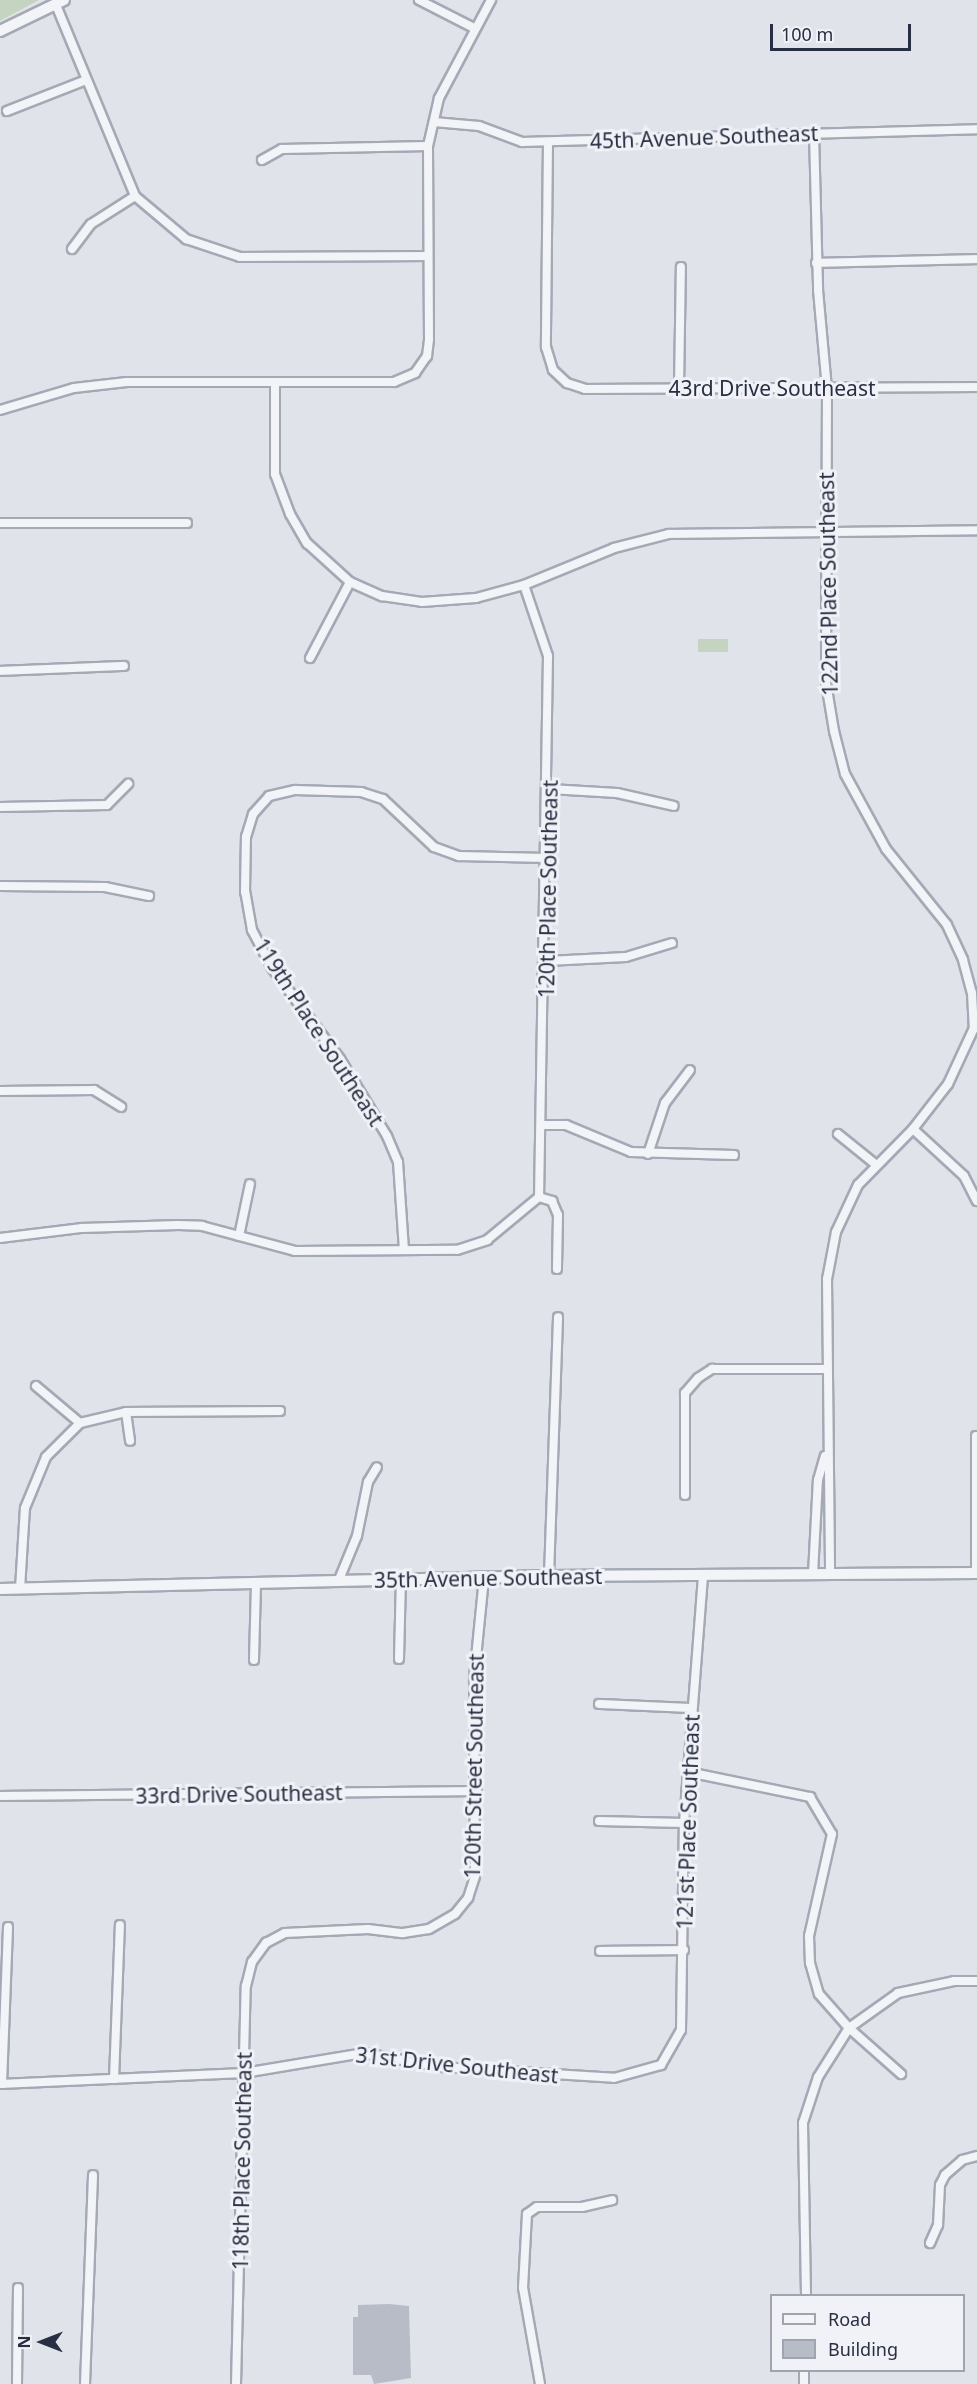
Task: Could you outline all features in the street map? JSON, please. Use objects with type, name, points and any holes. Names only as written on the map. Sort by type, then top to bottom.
[{"type":"street","points":[[0,410],[74,388],[127,382],[276,384],[394,382],[415,373],[427,357],[429,339],[428,146],[439,98],[474,28],[491,0]]},
{"type":"street","points":[[425,1],[474,28]]},
{"type":"street","points":[[0,31],[60,2],[86,80],[135,196],[186,239],[240,256],[428,256]]},
{"type":"street","points":[[7,111],[86,80]]},
{"type":"street","name":"45th Avenue Southeast","points":[[434,122],[479,126],[522,142],[977,129]]},
{"type":"street","name":"122nd Place Southeast","points":[[813,1574],[818,1480],[825,1456],[827,1279],[836,1232],[858,1185],[875,1164],[913,1129],[948,1084],[975,1028],[972,993],[947,926],[886,849],[845,774],[826,683],[827,389],[816,263],[814,133]]},
{"type":"street","name":"43rd Drive Southeast","points":[[548,142],[546,346],[553,370],[567,383],[585,389],[977,387]]},
{"type":"street","points":[[262,160],[282,148],[428,146]]},
{"type":"street","points":[[72,249],[91,224],[135,196]]},
{"type":"street","points":[[816,263],[977,259]]},
{"type":"street","points":[[680,388],[681,267]]},
{"type":"street","points":[[276,384],[275,474],[290,514],[308,543],[350,582],[382,596],[422,602],[476,598],[524,585],[592,556],[669,534],[825,529],[977,530]]},
{"type":"street","points":[[0,523],[187,523]]},
{"type":"street","points":[[310,658],[350,582]]},
{"type":"street","name":"120th Place Southeast","points":[[524,585],[548,656],[550,789],[543,1125],[539,1197]]},
{"type":"street","points":[[0,671],[124,666]]},
{"type":"street","points":[[0,807],[107,805],[128,784]]},
{"type":"street","points":[[550,789],[616,793],[674,806]]},
{"type":"street","name":"119th Place Southeast","points":[[404,1250],[398,1162],[387,1136],[340,1059],[272,968],[252,930],[245,892],[246,837],[253,814],[269,796],[295,790],[361,792],[383,799],[443,850],[459,856],[547,858]]},
{"type":"street","points":[[0,886],[105,887],[149,896]]},
{"type":"street","points":[[547,961],[626,957],[672,943]]},
{"type":"street","points":[[648,1154],[665,1103],[690,1070]]},
{"type":"street","points":[[0,1091],[94,1090],[121,1107]]},
{"type":"street","points":[[543,1125],[566,1125],[613,1147],[648,1154],[734,1155]]},
{"type":"street","points":[[913,1129],[964,1176],[977,1201]]},
{"type":"street","points":[[838,1134],[875,1164]]},
{"type":"street","points":[[239,1236],[250,1184]]},
{"type":"street","points":[[0,1239],[138,1225],[202,1226],[295,1251],[457,1250],[487,1240],[539,1197],[552,1201],[558,1215],[557,1269]]},
{"type":"street","points":[[549,1576],[558,1317]]},
{"type":"street","points":[[685,1495],[685,1393],[712,1369],[826,1369]]},
{"type":"street","points":[[36,1386],[80,1423]]},
{"type":"street","points":[[21,1589],[25,1508],[46,1457],[80,1423],[126,1412],[280,1411]]},
{"type":"street","points":[[126,1412],[130,1441]]},
{"type":"street","points":[[976,1436],[977,1574]]},
{"type":"street","name":"122nd Place Southeast","points":[[825,1456],[831,1476],[830,1574]]},
{"type":"street","points":[[338,1582],[357,1536],[368,1482],[377,1467]]},
{"type":"street","name":"35th Avenue Southeast","points":[[0,1589],[256,1585],[549,1576],[977,1574]]},
{"type":"street","name":"121st Place Southeast","points":[[661,2065],[681,2030],[684,1950],[684,1823],[703,1575]]},
{"type":"street","name":"120th Street Southeast","points":[[266,1943],[285,1933],[308,1929],[403,1934],[429,1929],[455,1914],[468,1898],[475,1876],[477,1791],[474,1678],[484,1578]]},
{"type":"street","points":[[399,1659],[401,1579]]},
{"type":"street","points":[[254,1660],[256,1585]]},
{"type":"street","points":[[599,1704],[692,1708]]},
{"type":"street","points":[[688,1772],[810,1797],[832,1834],[809,1936],[810,1964],[819,1994],[849,2028],[901,2074]]},
{"type":"street","name":"33rd Drive Southeast","points":[[0,1796],[477,1791]]},
{"type":"street","points":[[599,1821],[684,1823]]},
{"type":"street","points":[[114,2079],[120,1925]]},
{"type":"street","points":[[1,2084],[8,1927]]},
{"type":"street","name":"118th Place Southeast","points":[[236,2384],[246,1986],[252,1962],[266,1943]]},
{"type":"street","points":[[600,1952],[684,1950]]},
{"type":"street","points":[[806,2294],[803,2123],[818,2077],[849,2028],[898,1993],[954,1981],[977,1981]]},
{"type":"street","name":"31st Drive Southeast","points":[[1,2084],[244,2073],[364,2053],[441,2067],[614,2078],[661,2065]]},
{"type":"street","points":[[930,2244],[938,2225],[940,2185],[945,2175],[962,2160],[977,2156]]},
{"type":"street","points":[[85,2384],[93,2175]]},
{"type":"street","points":[[540,2384],[524,2288],[527,2214],[537,2207],[582,2207],[612,2200]]},
{"type":"street","points":[[17,2384],[18,2288]]},
{"type":"green space","points":[[0,0],[39,0],[0,21]]},
{"type":"green space","points":[[698,639],[728,639],[728,652],[698,652]]},
{"type":"building","points":[[358,2305],[409,2306],[411,2378],[374,2384],[371,2375],[353,2375],[353,2317],[358,2317]]}]
